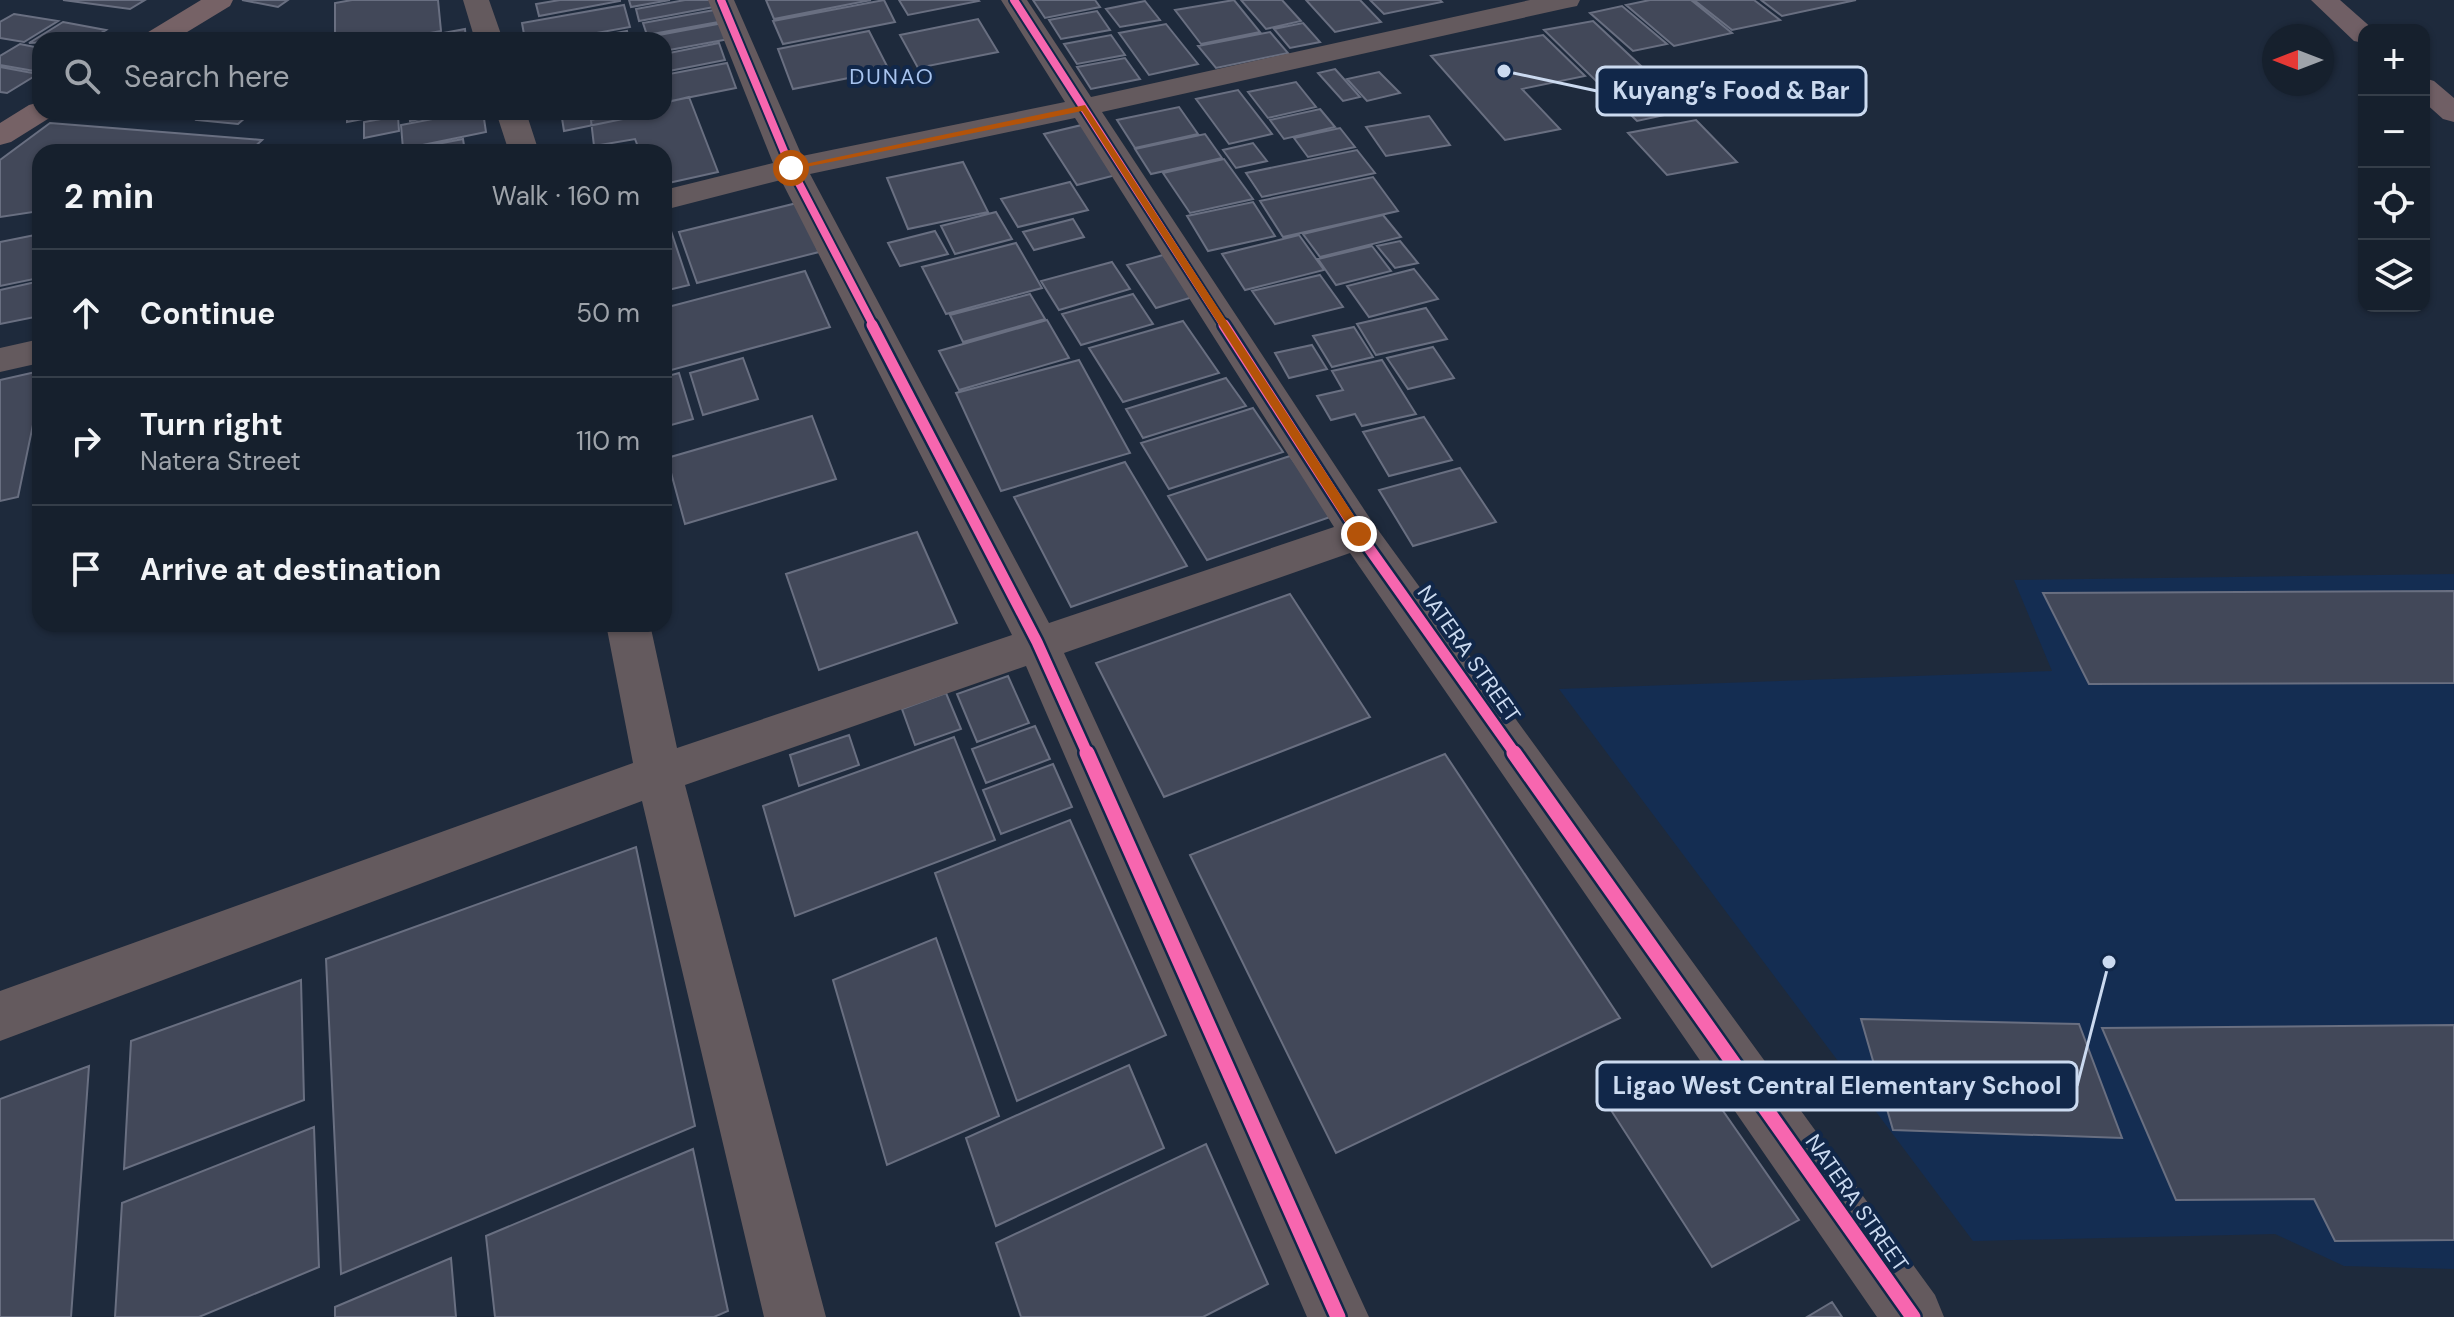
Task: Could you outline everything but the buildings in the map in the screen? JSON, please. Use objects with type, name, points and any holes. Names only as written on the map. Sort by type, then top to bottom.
[{"type":"highway","points":[[2324,0],[2358,30]]},
{"type":"highway","points":[[2430,92],[2454,113]]},
{"type":"main road","points":[[168,32],[220,0]]},
{"type":"main road","points":[[0,136],[32,116]]},
{"type":"street","points":[[476,0],[486,32]]},
{"type":"street","points":[[721,0],[791,168],[1037,642],[1332,1315]]},
{"type":"street","name":"NATERA STREET","points":[[1014,0],[1359,534],[1913,1317]]},
{"type":"street","points":[[672,198],[791,168],[1085,107],[1567,0]]},
{"type":"street","points":[[514,120],[521,144]]},
{"type":"street","points":[[0,360],[32,353]]},
{"type":"street","points":[[0,1016],[659,774],[1359,534]]},
{"type":"street","points":[[630,632],[659,774],[795,1317]]},
{"type":"shaded area","points":[[2454,574],[2454,1269],[2344,1266],[2275,1234],[1973,1241],[1559,689],[2052,671],[2014,580]]},
{"type":"cycle path","points":[[721,0],[791,168],[1037,642],[1338,1317]]},
{"type":"cycle path","points":[[1014,0],[1359,534],[1913,1317]]},
{"type":"place","name":"Kuyang’s Food & Bar","points":[[1504,71]]},
{"type":"place","name":"Ligao West Central Elementary School","points":[[2109,962]]},
{"type":"district","name":"DUNAO","points":[[892,76]]},
{"type":"route","points":[[791,168],[1085,107],[1359,534]]}]
